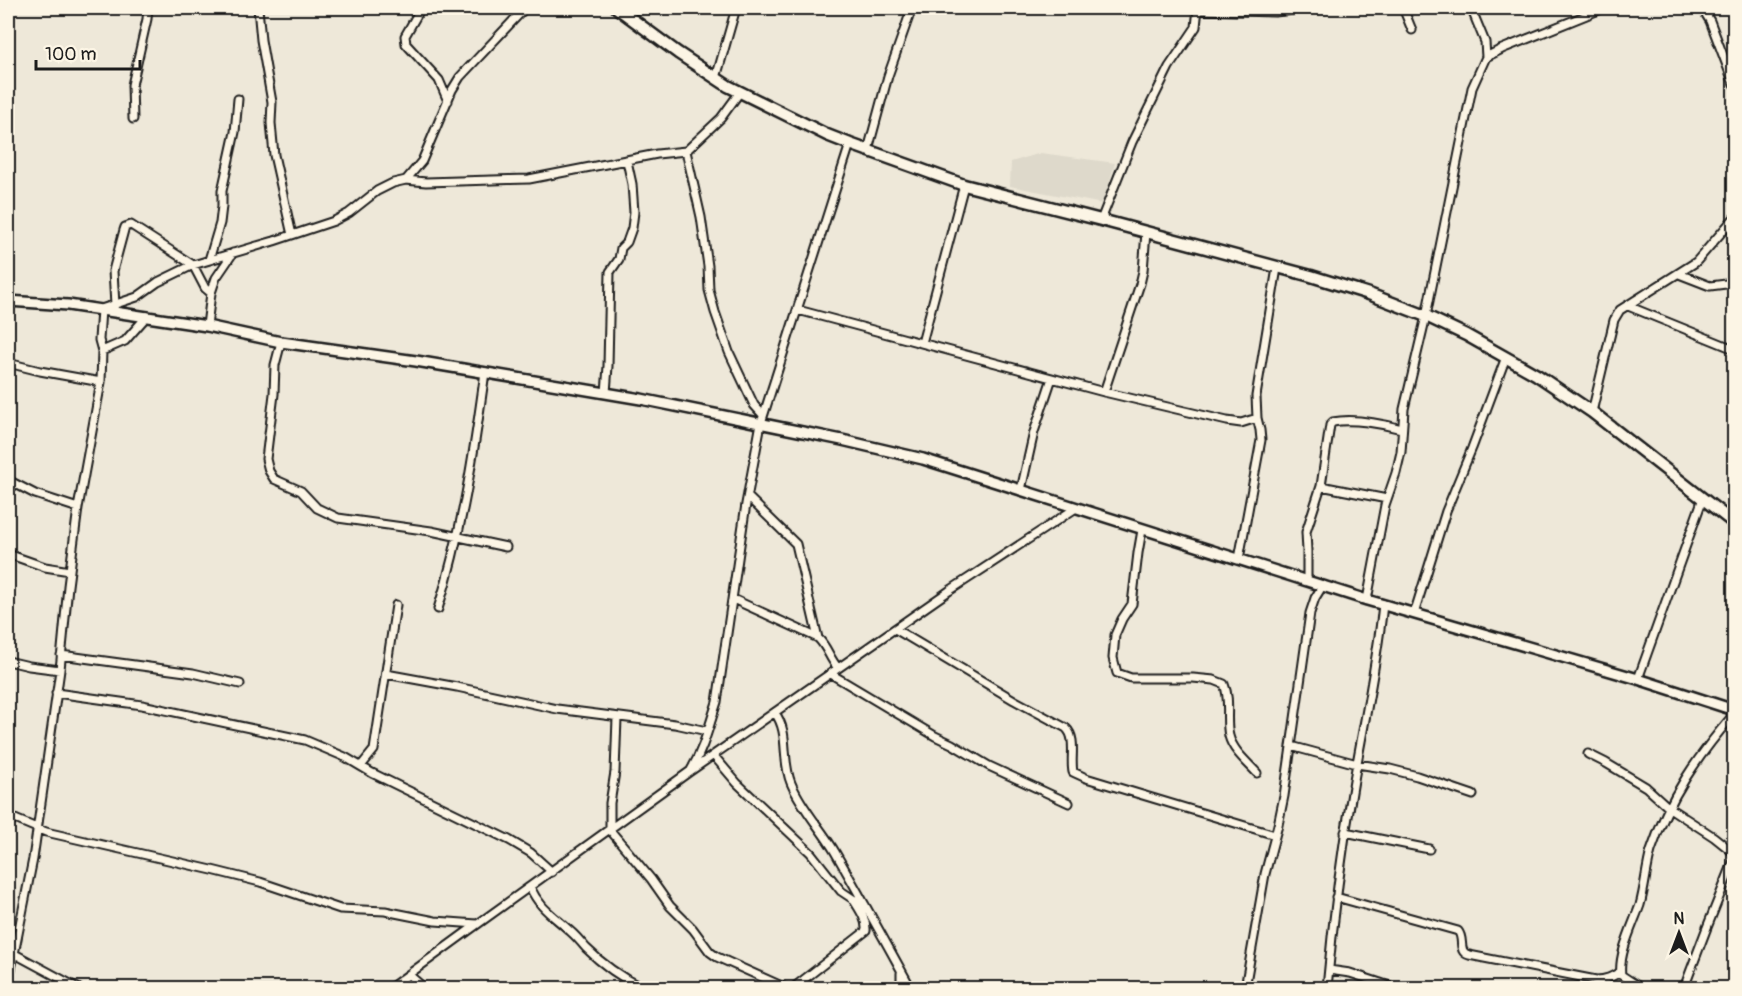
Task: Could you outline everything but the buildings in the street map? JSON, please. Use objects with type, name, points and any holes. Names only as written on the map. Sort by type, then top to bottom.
[{"type":"highway","points":[[617,8],[716,78],[827,135],[850,144],[964,185],[1311,276],[1369,294],[1426,316],[1466,335],[1537,375],[1592,412],[1734,523]]},
{"type":"main road","points":[[8,301],[101,309],[147,316],[281,342],[485,372],[762,419],[923,459],[1366,600],[1638,679],[1734,712]]},
{"type":"street","points":[[134,119],[132,85],[148,8]]},
{"type":"street","points":[[258,8],[272,102],[274,155],[292,235]]},
{"type":"street","points":[[421,8],[405,36],[406,44],[439,80],[448,101]]},
{"type":"street","points":[[406,180],[422,161],[452,90],[465,70],[525,8]]},
{"type":"street","points":[[716,78],[736,8]]},
{"type":"street","points":[[868,150],[888,76],[912,8]]},
{"type":"street","points":[[1101,220],[1150,104],[1169,67],[1196,27],[1198,9],[1275,12],[1314,8]]},
{"type":"street","points":[[1403,8],[1412,30]]},
{"type":"street","points":[[1366,600],[1387,499],[1401,452],[1404,409],[1426,316],[1472,88],[1486,57],[1485,42],[1471,8]]},
{"type":"street","points":[[1486,57],[1604,8]]},
{"type":"street","points":[[1702,8],[1710,21],[1734,84]]},
{"type":"street","points":[[8,984],[33,859],[60,670],[78,508],[101,382],[102,351],[99,340],[101,309],[137,297],[158,282],[193,265],[334,221],[393,183],[406,180],[426,182],[529,179],[657,154],[686,151],[722,118],[740,92]]},
{"type":"street","points":[[209,260],[220,223],[222,191],[235,132],[238,99]]},
{"type":"street","points":[[689,772],[704,744],[717,702],[762,419],[850,144]]},
{"type":"street","points":[[686,151],[701,217],[709,290],[715,312],[729,352],[762,419]]},
{"type":"street","points":[[606,393],[610,272],[619,259],[621,248],[628,239],[634,212],[632,184],[627,161]]},
{"type":"street","points":[[922,344],[964,185]]},
{"type":"street","points":[[1592,412],[1614,320],[1620,310],[1696,262],[1734,218]]},
{"type":"street","points":[[115,304],[112,271],[124,230],[128,225],[135,226],[193,265],[205,288],[211,293]]},
{"type":"street","points":[[1104,392],[1140,284],[1146,232]]},
{"type":"street","points":[[207,326],[211,293],[216,278],[233,254]]},
{"type":"street","points":[[1239,559],[1261,440],[1256,396],[1277,268]]},
{"type":"street","points":[[1679,274],[1710,286],[1734,284]]},
{"type":"street","points":[[1628,306],[1734,349]]},
{"type":"street","points":[[798,310],[1104,392],[1227,422],[1241,423],[1257,418]]},
{"type":"street","points":[[102,351],[125,341],[147,316]]},
{"type":"street","points":[[281,342],[274,365],[274,394],[266,459],[268,471],[274,479],[300,491],[316,508],[338,518],[368,521],[506,547]]},
{"type":"street","points":[[1414,614],[1446,511],[1506,357]]},
{"type":"street","points":[[8,363],[101,382]]},
{"type":"street","points":[[438,609],[458,537],[473,461],[485,372]]},
{"type":"street","points":[[1021,490],[1034,432],[1052,378]]},
{"type":"street","points":[[1307,580],[1306,532],[1321,486],[1330,425],[1333,422],[1343,421],[1374,423],[1402,429]]},
{"type":"street","points":[[8,480],[35,494],[78,508]]},
{"type":"street","points":[[1321,486],[1387,499]]},
{"type":"street","points":[[748,497],[796,544],[818,638]]},
{"type":"street","points":[[1638,679],[1703,498]]},
{"type":"street","points":[[390,988],[689,772],[958,585],[1076,508]]},
{"type":"street","points":[[1142,530],[1132,604],[1115,635],[1113,658],[1117,673],[1131,678],[1193,678],[1214,680],[1224,684],[1228,694],[1229,735],[1234,748],[1257,773]]},
{"type":"street","points":[[8,554],[45,567],[70,571]]},
{"type":"street","points":[[1245,988],[1265,874],[1284,796],[1310,613],[1323,585]]},
{"type":"street","points":[[733,599],[818,638],[827,647],[830,659],[838,668]]},
{"type":"street","points":[[1327,988],[1336,897],[1383,604]]},
{"type":"street","points":[[361,766],[374,750],[396,605]]},
{"type":"street","points":[[895,629],[1070,732],[1073,772],[1097,782],[1275,835]]},
{"type":"street","points":[[61,655],[193,673],[240,684]]},
{"type":"street","points":[[8,661],[60,670]]},
{"type":"street","points":[[386,674],[557,709],[675,724],[707,731]]},
{"type":"street","points":[[831,674],[989,766],[1069,803]]},
{"type":"street","points":[[56,693],[142,705],[300,739],[345,757],[372,773],[509,840],[531,853],[552,872]]},
{"type":"street","points":[[1641,988],[1627,985],[1620,972],[1622,956],[1645,888],[1648,863],[1668,807],[1677,790],[1734,712]]},
{"type":"street","points":[[775,713],[782,722],[784,730],[786,766],[790,782],[835,853],[911,988]]},
{"type":"street","points":[[617,718],[610,830],[710,952],[786,988]]},
{"type":"street","points":[[1291,746],[1357,764],[1417,776],[1473,795]]},
{"type":"street","points":[[1588,754],[1646,787],[1668,807],[1734,853]]},
{"type":"street","points":[[714,756],[737,783],[811,853],[841,891],[865,905]]},
{"type":"street","points":[[8,816],[37,829],[260,882],[340,909],[379,910],[435,921],[477,924]]},
{"type":"street","points":[[1346,832],[1429,849]]},
{"type":"street","points":[[1684,988],[1734,860]]},
{"type":"street","points":[[530,887],[543,909],[573,933],[586,948],[606,965],[642,988]]},
{"type":"street","points":[[1336,897],[1458,931],[1462,937],[1464,954],[1596,980],[1604,980],[1620,972]]},
{"type":"street","points":[[793,988],[867,931],[863,917],[853,900]]},
{"type":"street","points":[[8,939],[16,943]]},
{"type":"street","points":[[13,952],[78,988]]},
{"type":"street","points":[[901,970],[901,988]]},
{"type":"street","points":[[1329,970],[1396,988]]},
{"type":"street","points":[[410,975],[424,988]]},
{"type":"shaded area","points":[[1041,153],[1115,163],[1103,204],[1010,186],[1011,162]]}]
